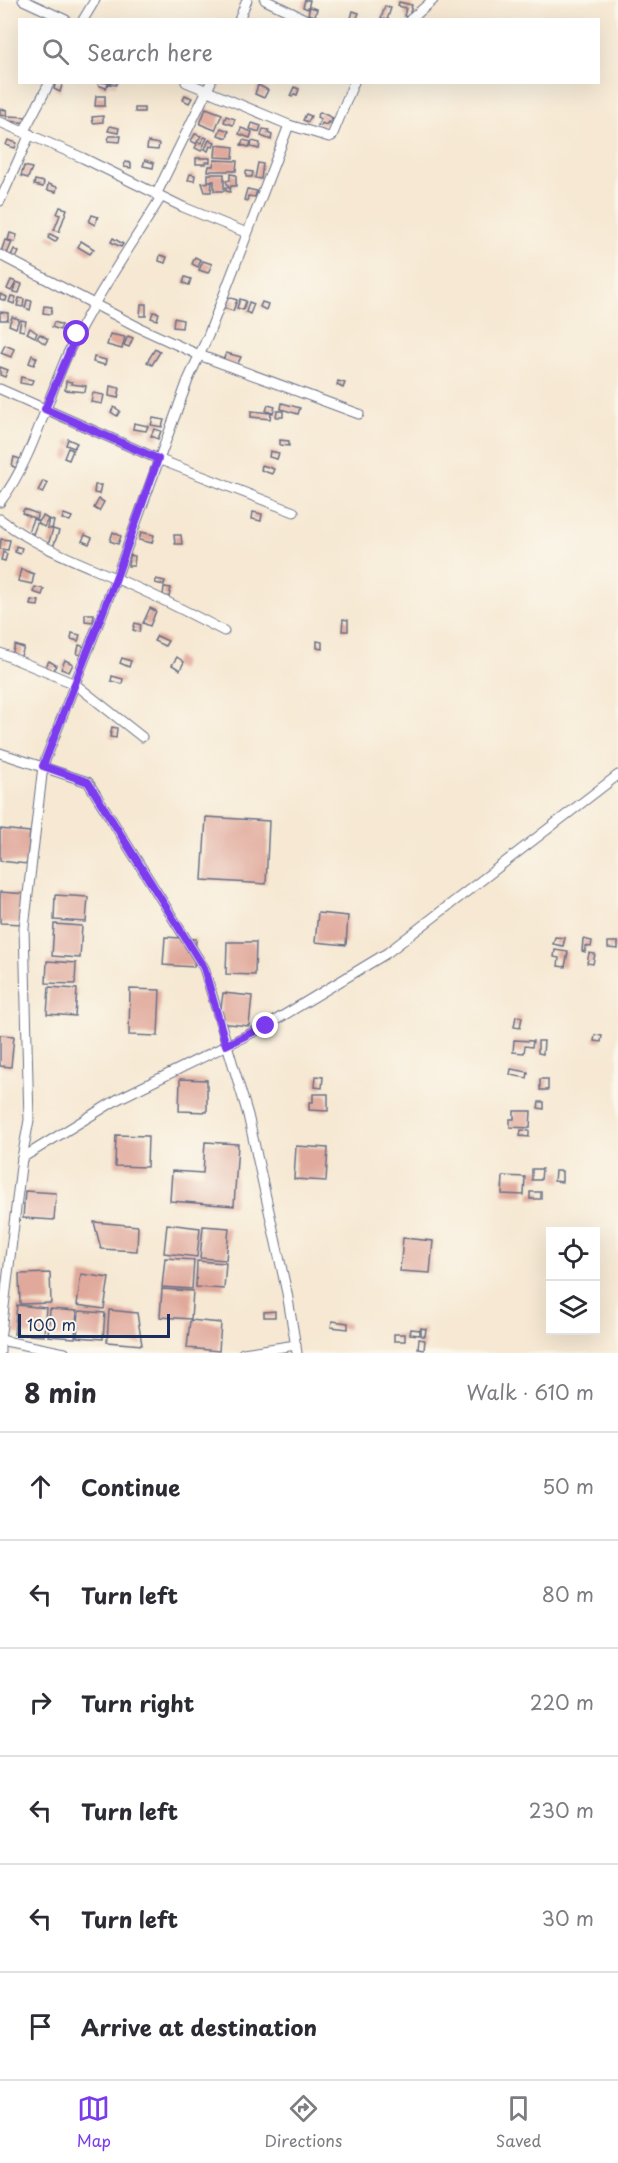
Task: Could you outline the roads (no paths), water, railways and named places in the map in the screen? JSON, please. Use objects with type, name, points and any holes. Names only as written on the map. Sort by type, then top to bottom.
[{"type":"street","points":[[22,0],[62,18]]},
{"type":"street","points":[[84,18],[95,0]]},
{"type":"street","points":[[240,18],[247,0]]},
{"type":"street","points":[[265,0],[303,18]]},
{"type":"street","points":[[412,18],[433,0]]},
{"type":"street","points":[[0,201],[49,84]]},
{"type":"street","points":[[0,502],[21,467],[66,357],[93,304],[159,196],[209,87],[289,125],[324,137],[332,136],[353,84]]},
{"type":"street","points":[[0,122],[27,132],[159,196],[247,233]]},
{"type":"street","points":[[0,1353],[22,1158],[29,1120],[24,928],[43,766],[116,578],[158,459],[289,125]]},
{"type":"street","points":[[0,255],[93,304],[199,355],[359,414]]},
{"type":"street","points":[[0,389],[158,459],[294,512]]},
{"type":"street","points":[[0,519],[48,548],[169,602],[224,631]]},
{"type":"street","points":[[0,653],[75,684],[142,737]]},
{"type":"street","points":[[0,753],[88,782],[204,968],[248,1115],[297,1349],[243,1353]]},
{"type":"street","points":[[22,1158],[118,1099],[266,1026],[387,953],[618,775]]},
{"type":"street","points":[[0,1340],[65,1353]]}]
